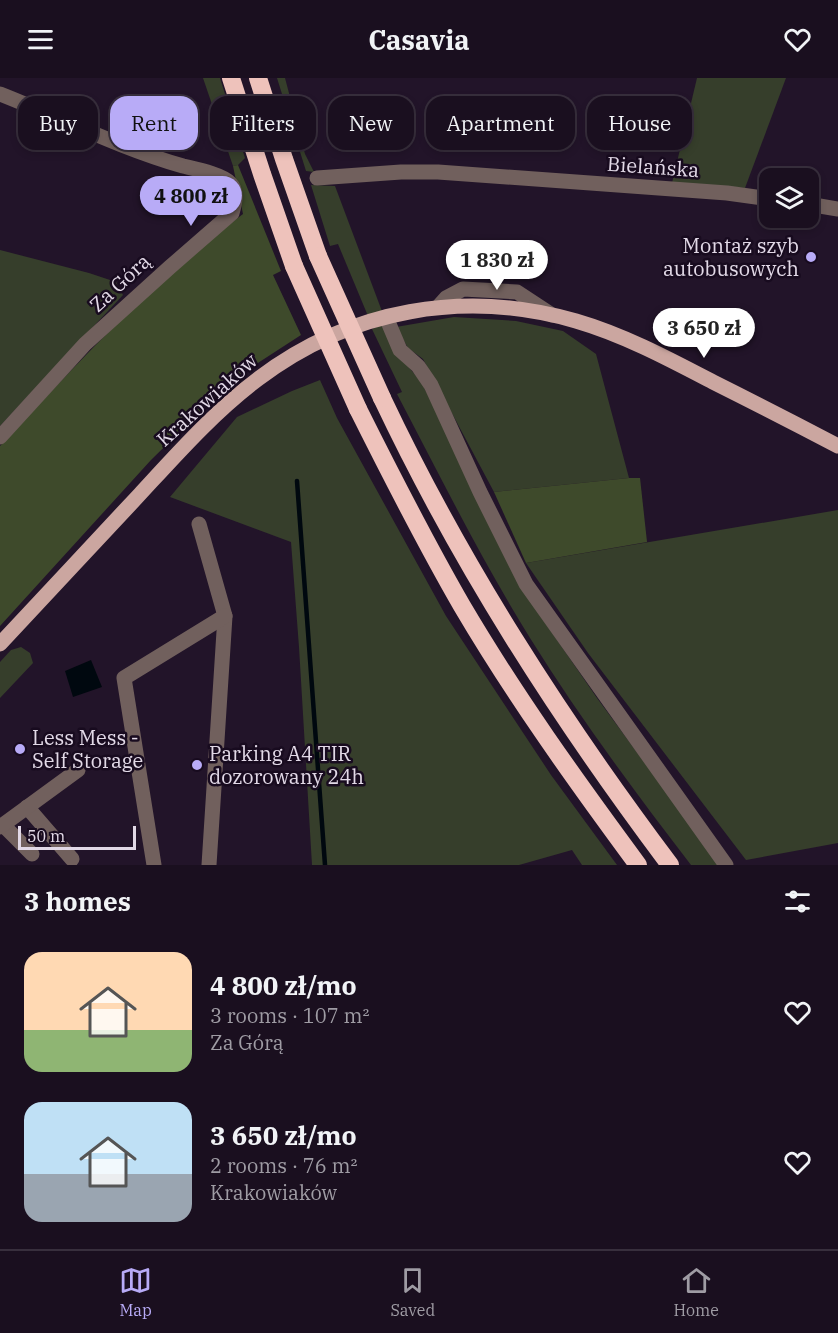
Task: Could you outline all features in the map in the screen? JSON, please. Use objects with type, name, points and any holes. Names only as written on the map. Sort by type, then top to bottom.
[{"type":"highway","points":[[231,78],[294,266],[358,409],[418,525],[472,622],[567,767],[638,865]]},
{"type":"highway","points":[[258,78],[318,256],[382,398],[430,494],[507,629],[588,752],[670,865]]},
{"type":"main road","name":"Krakowiaków","points":[[0,644],[190,440],[238,395],[277,365],[335,333],[386,317],[438,307],[499,308],[552,315],[578,322],[623,338],[838,446]]},
{"type":"street","name":"Za Górą","points":[[0,94],[154,158],[228,181],[234,188],[236,200],[232,213],[86,344],[0,437]]},
{"type":"street","name":"Bielańska","points":[[317,178],[401,172],[438,172],[728,193],[759,197]]},
{"type":"street","points":[[819,206],[838,209]]},
{"type":"street","points":[[386,317],[400,350],[418,366],[431,385],[480,492],[526,584],[726,865]]},
{"type":"street","points":[[199,525],[225,616],[209,865]]},
{"type":"street","points":[[154,865],[124,678],[225,616]]},
{"type":"street","points":[[33,854],[1,826],[78,770]]},
{"type":"street","points":[[27,807],[72,859]]},
{"type":"green space","points":[[203,78],[220,78],[226,96],[210,96],[210,99]]},
{"type":"green space","points":[[277,78],[285,78],[290,96],[283,96]]},
{"type":"green space","points":[[697,78],[786,78],[745,188],[672,183],[680,150],[692,150],[692,99]]},
{"type":"green space","points":[[228,150],[242,150],[245,158],[238,165],[233,166]]},
{"type":"green space","points":[[299,150],[304,150],[314,172],[306,171]]},
{"type":"green space","points":[[238,165],[281,271],[273,275],[301,335],[241,374],[208,404],[151,460],[0,626],[0,446],[87,354],[147,295],[243,214],[233,166]]},
{"type":"green space","points":[[311,185],[335,186],[383,314],[368,316],[338,244],[330,246]]},
{"type":"green space","points":[[0,250],[116,282],[123,295],[0,426]]},
{"type":"green space","points":[[454,317],[516,321],[563,331],[596,354],[629,478],[494,492],[423,359],[408,348],[396,327]]},
{"type":"green space","points":[[384,324],[397,353],[422,383],[524,592],[597,698],[720,865],[691,865],[608,754],[530,638],[478,548],[397,394],[402,392],[372,329]]},
{"type":"green space","points":[[320,380],[337,418],[446,616],[551,775],[617,865],[582,865],[572,850],[519,865],[312,865],[291,542],[170,497],[237,417]]},
{"type":"green space","points":[[640,478],[647,542],[526,563],[494,492]]},
{"type":"green space","points":[[838,510],[838,843],[746,860],[588,653],[526,563]]},
{"type":"green space","points":[[21,647],[30,653],[33,663],[0,698],[0,662],[11,650]]},
{"type":"shaded area","points":[[91,660],[102,687],[73,697],[65,671]]},
{"type":"waterway","points":[[297,481],[325,865]]},
{"type":"place","name":"Montaż szyb autobusowych","points":[[811,257]]},
{"type":"place","name":"Less Mess - Self Storage","points":[[20,749]]},
{"type":"place","name":"Parking A4 TIR dozorowany 24h","points":[[197,765]]}]
